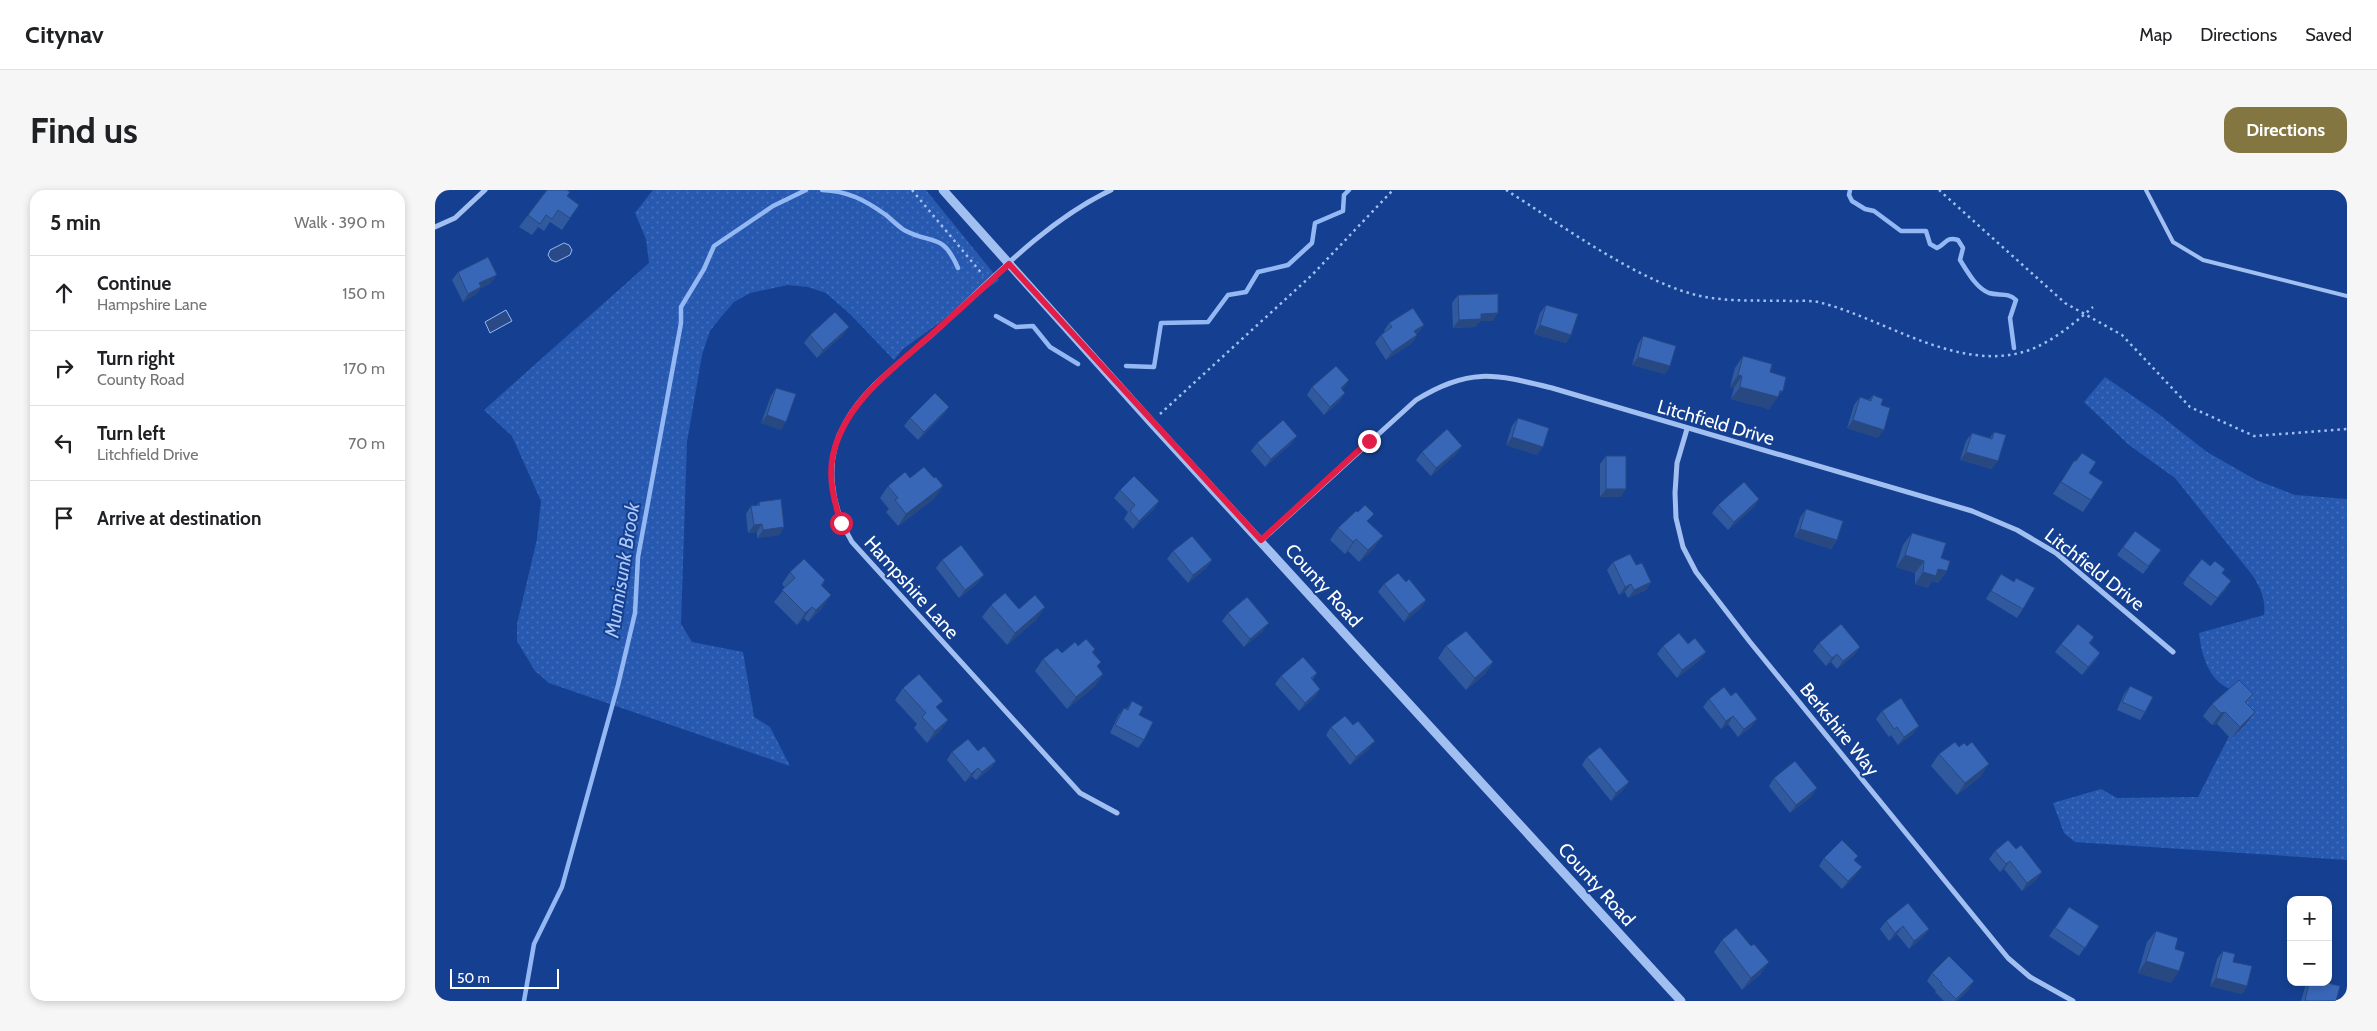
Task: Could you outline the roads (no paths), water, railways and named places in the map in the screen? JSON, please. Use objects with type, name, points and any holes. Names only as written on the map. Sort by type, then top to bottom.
[{"type":"street","points":[[435,227],[455,218],[485,190]]},
{"type":"street","name":"County Road","points":[[943,190],[1151,422],[1681,1001]]},
{"type":"street","name":"Hampshire Lane","points":[[1111,190],[1061,221],[1009,264],[866,394],[844,424],[833,455],[831,480],[835,504],[841,523],[852,542],[1017,726],[1080,793],[1117,813]]},
{"type":"street","name":"Litchfield Drive","points":[[1261,540],[1416,400],[1438,386],[1469,376],[1509,378],[1552,388],[1972,512],[2017,530],[2056,553],[2173,652]]},
{"type":"street","name":"Berkshire Way","points":[[1687,429],[1677,462],[1676,518],[1683,547],[1696,572],[1750,642],[2008,958],[2030,977],[2073,1001]]},
{"type":"lane","points":[[2147,190],[2173,242],[2203,260],[2347,296]]},
{"type":"waterway","name":"Munnisunk Brook","points":[[524,1001],[534,944],[562,887],[618,685],[635,613],[638,557],[681,323],[681,307],[704,269],[714,246],[773,206],[806,190]]},
{"type":"waterway","name":"Munnisunk Brook","points":[[822,190],[840,192],[856,197],[886,215],[904,230],[941,244],[952,256],[958,268]]},
{"type":"waterway","name":"Munnisunk Brook","points":[[1126,366],[1154,367],[1161,323],[1208,322],[1228,295],[1246,292],[1258,272],[1288,265],[1312,243],[1315,223],[1343,211],[1344,195],[1349,190]]},
{"type":"waterway","points":[[1850,190],[1849,195],[1852,201],[1865,209],[1874,211],[1901,231],[1926,231],[1930,244],[1937,248],[1948,240],[1958,240],[1963,248],[1960,260],[1976,283],[1984,291],[2007,295],[2016,300],[2010,318],[2014,348]]},
{"type":"waterway","name":"Munnisunk Brook","points":[[996,316],[1016,327],[1033,326],[1050,347],[1078,364]]}]
